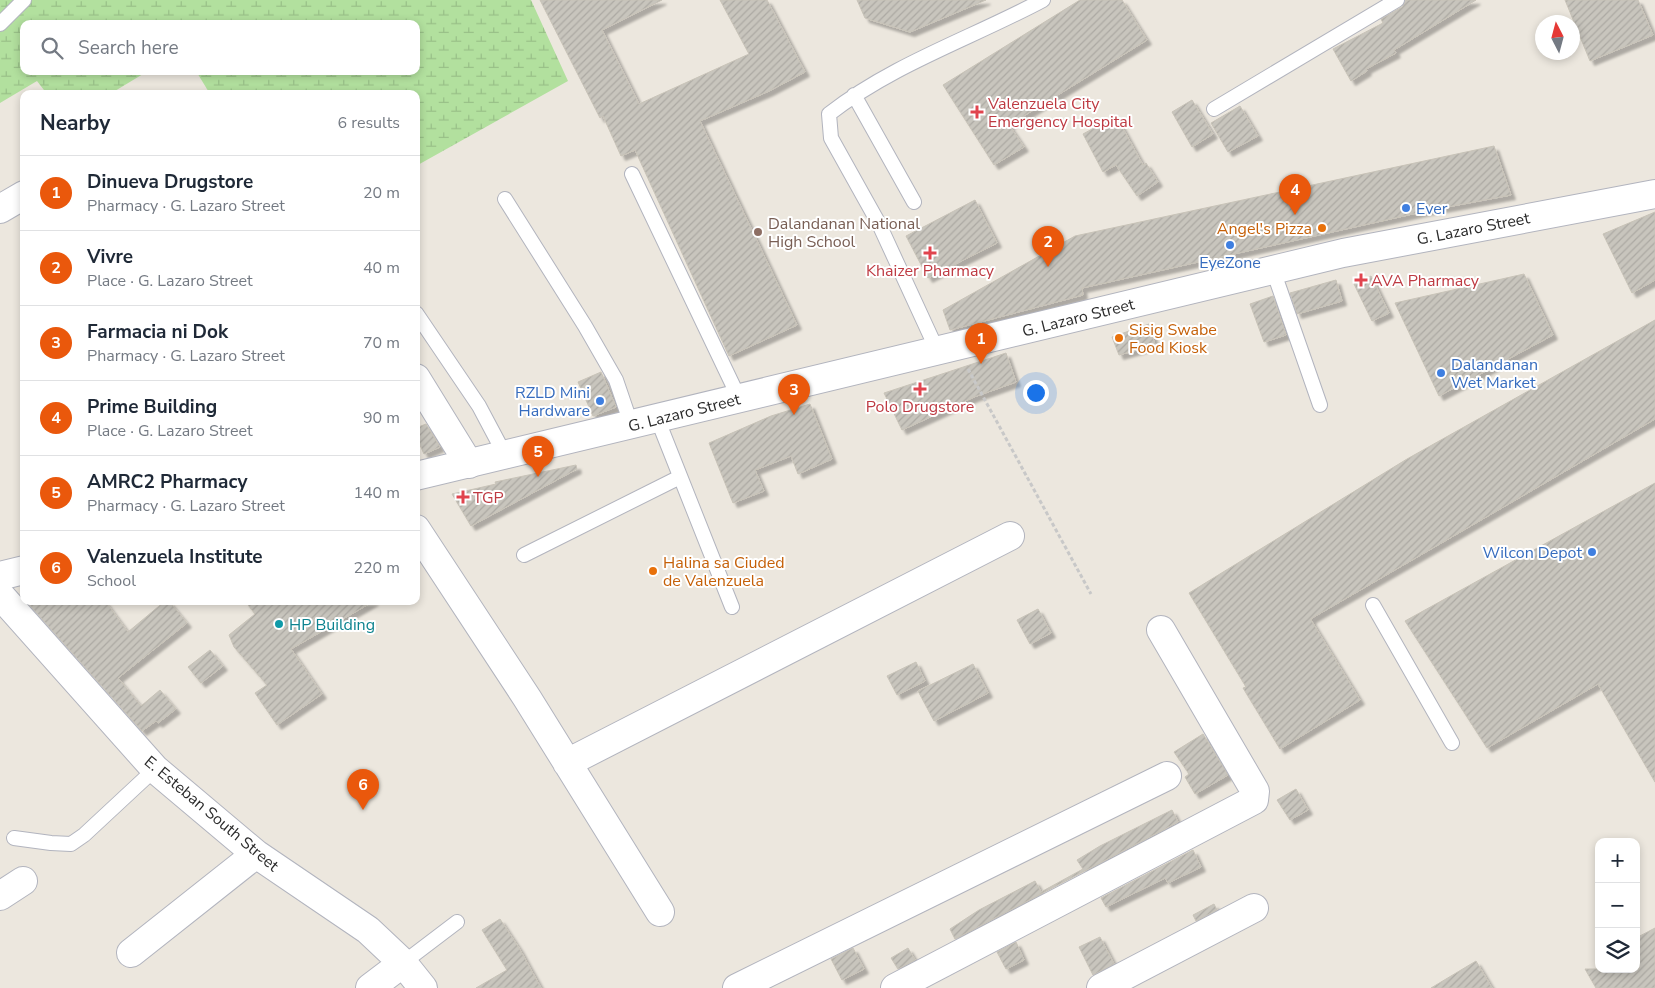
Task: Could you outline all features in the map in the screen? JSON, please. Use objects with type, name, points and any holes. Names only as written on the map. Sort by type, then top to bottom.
[{"type":"street","name":"G. Lazaro Street","points":[[420,475],[1343,253],[1655,194]]},
{"type":"street","points":[[0,209],[20,197]]},
{"type":"street","points":[[420,385],[468,464]]},
{"type":"street","points":[[420,534],[660,912]]},
{"type":"street","points":[[567,763],[1010,536]]},
{"type":"street","points":[[0,576],[20,571]]},
{"type":"street","name":"E. Esteban South Street","points":[[0,595],[155,769],[256,854],[368,930],[403,963],[423,988]]},
{"type":"street","points":[[896,988],[1254,800],[1255,791],[1161,630]]},
{"type":"street","points":[[737,988],[1166,776]]},
{"type":"street","points":[[131,953],[256,854]]},
{"type":"street","points":[[0,896],[23,881]]},
{"type":"street","points":[[1101,988],[1254,908]]},
{"type":"street","points":[[370,988],[403,963]]},
{"type":"lane","points":[[0,24],[24,0]]},
{"type":"lane","points":[[947,348],[831,138],[829,114],[854,95],[948,45],[1043,0]]},
{"type":"lane","points":[[1214,109],[1397,0]]},
{"type":"lane","points":[[854,95],[914,202]]},
{"type":"lane","points":[[632,174],[740,398]]},
{"type":"lane","points":[[505,199],[585,326],[616,380],[680,477],[732,607]]},
{"type":"lane","points":[[1274,270],[1320,405]]},
{"type":"lane","points":[[420,320],[478,406],[505,455]]},
{"type":"lane","points":[[524,555],[680,477]]},
{"type":"lane","points":[[1373,606],[1452,743]]},
{"type":"lane","points":[[14,838],[71,844],[84,835],[155,769]]},
{"type":"lane","points":[[403,963],[457,922]]},
{"type":"path","points":[[947,348],[1091,594]]},
{"type":"green space","points":[[0,0],[531,0],[568,81],[420,164],[420,90],[208,90],[198,75],[420,75],[420,20],[20,20],[20,75],[141,75],[117,90],[44,90],[37,81],[0,103]]},
{"type":"building","points":[[540,0],[662,0],[602,30],[639,104],[749,54],[720,0],[767,0],[805,72],[769,91],[700,121],[797,325],[729,356],[635,150],[621,156],[603,116],[600,118]]},
{"type":"building","points":[[857,0],[986,0],[910,32],[865,18]]},
{"type":"building","points":[[1080,0],[1122,0],[1147,40],[1009,125],[1024,147],[994,165],[943,85]]},
{"type":"building","points":[[1406,0],[1476,0],[1394,50],[1396,53],[1366,69],[1367,71],[1351,81],[1333,49],[1383,23],[1381,19],[1402,7]]},
{"type":"building","points":[[1565,0],[1638,0],[1653,35],[1590,61],[1580,37],[1580,15],[1571,15]]},
{"type":"building","points":[[1192,100],[1213,134],[1192,147],[1172,112]]},
{"type":"building","points":[[1240,106],[1258,136],[1228,152],[1211,123]]},
{"type":"building","points":[[1116,116],[1143,165],[1146,163],[1158,182],[1137,196],[1116,165],[1103,172],[1083,134]]},
{"type":"building","points":[[1494,146],[1511,195],[1426,211],[1082,288],[1083,295],[950,330],[943,310],[1075,236]]},
{"type":"building","points":[[975,200],[997,243],[928,278],[906,236]]},
{"type":"building","points":[[1655,212],[1655,280],[1632,293],[1603,234]]},
{"type":"building","points":[[1524,274],[1553,335],[1439,396],[1395,303]]},
{"type":"building","points":[[1371,276],[1389,313],[1372,321],[1354,284]]},
{"type":"building","points":[[1336,280],[1342,301],[1297,314],[1290,293]]},
{"type":"building","points":[[1273,296],[1286,335],[1264,342],[1250,304]]},
{"type":"building","points":[[1655,320],[1655,419],[1312,618],[1311,620],[1360,700],[1280,749],[1243,688],[1246,687],[1189,593],[1407,459]]},
{"type":"building","points":[[1149,324],[1155,345],[1119,355],[1112,337]]},
{"type":"building","points":[[1006,353],[1016,382],[974,397],[902,430],[884,393]]},
{"type":"building","points":[[601,372],[616,407],[593,416],[578,382]]},
{"type":"building","points":[[810,404],[832,459],[798,474],[791,456],[755,470],[764,491],[733,503],[709,443],[771,416]]},
{"type":"building","points":[[426,424],[440,447],[424,454],[420,445],[420,426]]},
{"type":"building","points":[[576,465],[577,469],[471,526],[452,494],[496,484],[495,482]]},
{"type":"building","name":"Wilcon Depot","points":[[1655,483],[1655,782],[1598,684],[1487,748],[1405,621]]},
{"type":"building","points":[[30,605],[108,605],[128,632],[160,605],[172,605],[187,623],[118,678],[141,706],[160,690],[176,709],[158,723],[156,721],[142,731]]},
{"type":"building","name":"HP Building","points":[[248,605],[367,605],[291,649],[322,694],[277,725],[255,693],[267,685],[234,647],[229,635],[255,614]]},
{"type":"building","points":[[1038,609],[1051,633],[1030,644],[1017,620]]},
{"type":"building","points":[[210,650],[223,666],[201,683],[188,667]]},
{"type":"building","points":[[916,662],[925,681],[897,695],[887,676]]},
{"type":"building","points":[[973,664],[988,693],[934,721],[918,691]]},
{"type":"building","points":[[1203,734],[1228,775],[1195,794],[1185,777],[1189,774],[1174,752]]},
{"type":"building","points":[[1296,789],[1308,810],[1290,820],[1277,800]]},
{"type":"building","points":[[1172,810],[1178,822],[955,939],[950,929],[979,910],[1035,881],[1041,892],[1083,869],[1077,860],[1100,846]]},
{"type":"building","points":[[1193,850],[1201,867],[1168,883],[1165,878],[1106,907],[1101,898]]},
{"type":"building","points":[[1214,904],[1217,910],[1196,921],[1193,915]]},
{"type":"building","points":[[500,919],[519,948],[541,988],[476,988],[507,970],[482,930]]},
{"type":"building","points":[[1655,928],[1655,988],[1596,988],[1585,969],[1595,969],[1595,973],[1640,973],[1640,936]]},
{"type":"building","points":[[1100,937],[1114,964],[1093,975],[1079,947]]},
{"type":"building","points":[[1016,942],[1024,960],[1006,969],[997,952]]},
{"type":"building","points":[[853,948],[864,969],[842,980],[831,959]]},
{"type":"building","points":[[908,948],[915,960],[898,969],[891,958]]},
{"type":"building","points":[[1476,961],[1492,988],[1431,988]]},
{"type":"place","name":"Valenzuela City Emergency Hospital","points":[[977,112]]},
{"type":"place","name":"Ever","points":[[1406,208]]},
{"type":"place","name":"Prime Building","points":[[1295,215]]},
{"type":"place","name":"Angel's Pizza","points":[[1322,228]]},
{"type":"place","name":"Dalandanan National High School","points":[[758,232]]},
{"type":"place","name":"EyeZone","points":[[1230,245]]},
{"type":"place","name":"Khaizer Pharmacy","points":[[930,253]]},
{"type":"place","name":"Vivre","points":[[1048,267]]},
{"type":"place","name":"AVA Pharmacy","points":[[1361,280]]},
{"type":"place","name":"Sisig Swabe Food Kiosk","points":[[1119,338]]},
{"type":"place","name":"Dinueva Drugstore","points":[[981,364]]},
{"type":"place","name":"Dalandanan Wet Market","points":[[1441,373]]},
{"type":"place","name":"Polo Drugstore","points":[[920,389]]},
{"type":"place","name":"RZLD Mini Hardware","points":[[600,401]]},
{"type":"place","name":"Farmacia ni Dok","points":[[794,415]]},
{"type":"place","name":"AMRC2 Pharmacy","points":[[538,477]]},
{"type":"place","name":"TGP","points":[[463,497]]},
{"type":"place","name":"Wilcon Depot","points":[[1592,552]]},
{"type":"place","name":"Halina sa Ciuded de Valenzuela","points":[[653,571]]},
{"type":"place","name":"HP Building","points":[[279,624]]},
{"type":"place","name":"Valenzuela Institute","points":[[363,810]]}]
